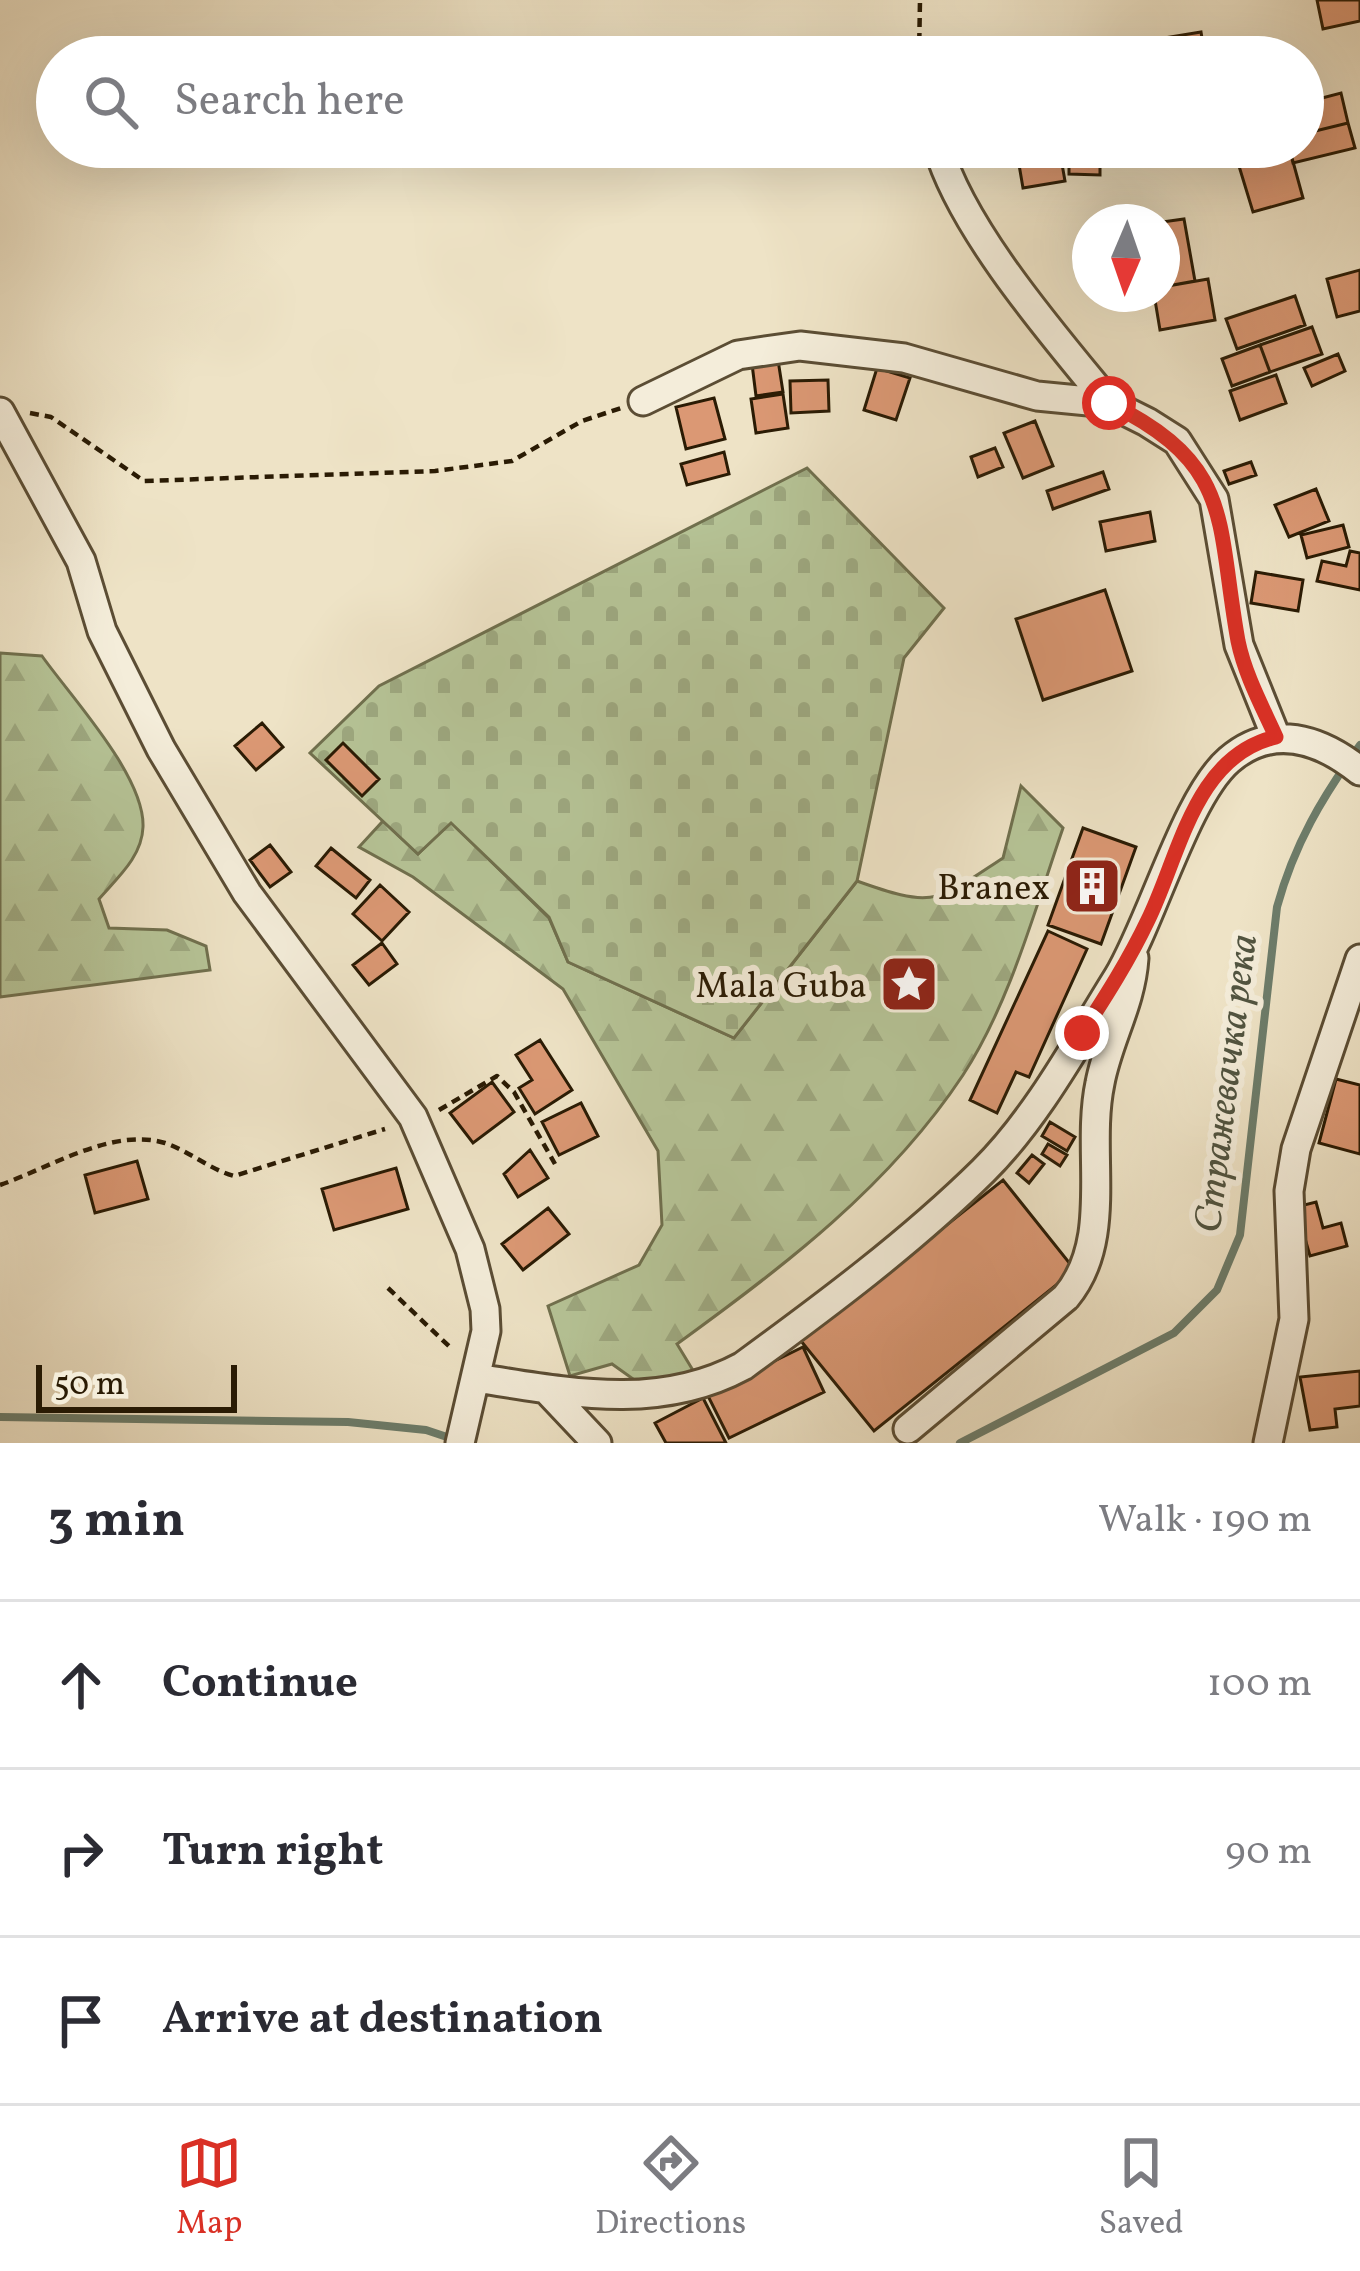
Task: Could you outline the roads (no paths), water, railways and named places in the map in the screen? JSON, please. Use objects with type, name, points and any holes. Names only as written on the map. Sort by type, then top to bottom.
[{"type":"street","points":[[947,168],[965,207],[1047,327],[1109,403],[1177,442],[1214,499],[1239,645],[1276,737]]},
{"type":"street","points":[[643,401],[738,355],[800,346],[904,358],[1037,396],[1109,403]]},
{"type":"street","points":[[3,417],[81,561],[102,631],[160,749],[247,893],[417,1126],[470,1250],[482,1291],[486,1331],[462,1436]]},
{"type":"street","points":[[476,1378],[546,1389],[664,1394],[708,1384],[765,1350],[983,1171],[1028,1113],[1134,948],[1192,817],[1230,759],[1276,737],[1331,750],[1360,771]]},
{"type":"street","points":[[908,1430],[1066,1297],[1087,1271],[1100,1081],[1132,985],[1134,948]]},
{"type":"street","points":[[1268,1443],[1294,1319],[1289,1191],[1296,1149],[1360,959]]},
{"type":"street","points":[[546,1389],[597,1443]]},
{"type":"waterway","name":"Стражевачка река","points":[[960,1443],[1174,1333],[1217,1290],[1240,1235],[1277,907],[1311,822],[1360,745]]},
{"type":"waterway","name":"Стражевачка река","points":[[0,1417],[348,1422],[426,1430],[453,1439]]},
{"type":"place","name":"Branex","points":[[1092,886]]},
{"type":"place","name":"Mala Guba","points":[[909,984]]}]
